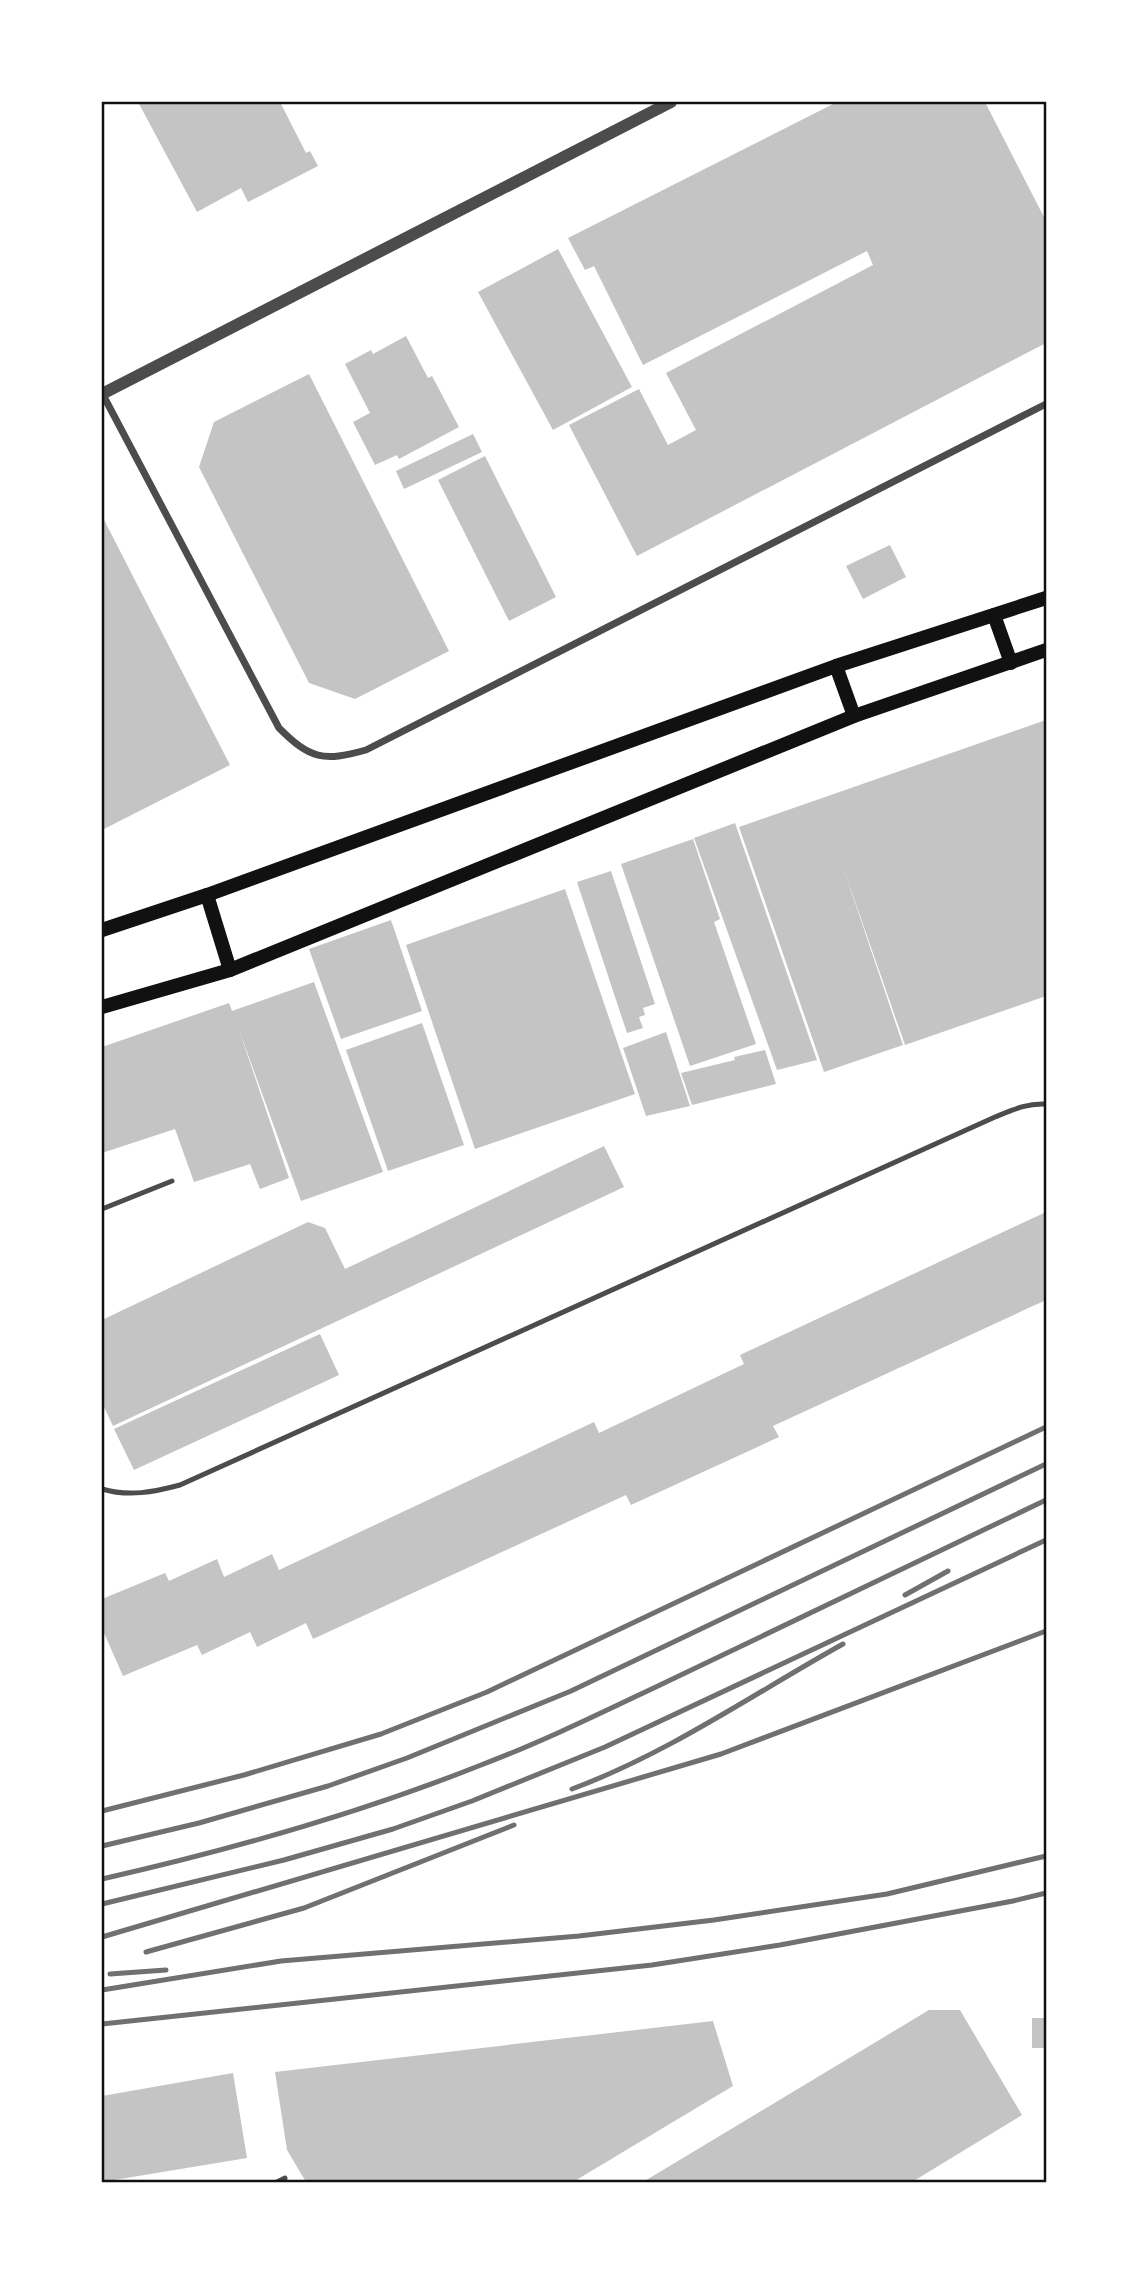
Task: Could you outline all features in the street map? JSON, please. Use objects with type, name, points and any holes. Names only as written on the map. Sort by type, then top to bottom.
[{"type":"main road","points":[[102,930],[207,895],[836,666],[1046,598]]},
{"type":"main road","points":[[994,615],[1011,663]]},
{"type":"main road","points":[[102,1007],[230,970],[854,716],[1046,650]]},
{"type":"main road","points":[[836,666],[854,716]]},
{"type":"main road","points":[[207,895],[230,970]]},
{"type":"street","points":[[671,102],[102,393],[279,728],[299,748],[317,756],[344,756],[366,750],[1046,404]]},
{"type":"lane","points":[[102,1489],[129,1494],[153,1492],[180,1485],[995,1117],[1034,1103],[1046,1104]]},
{"type":"lane","points":[[102,1209],[172,1181]]},
{"type":"lane","points":[[276,2182],[285,2178]]},
{"type":"building","points":[[138,102],[280,102],[306,153],[310,151],[318,166],[248,202],[241,188],[197,212]]},
{"type":"building","points":[[837,102],[985,102],[1046,221],[1046,343],[637,556],[569,425],[639,389],[668,445],[696,430],[666,373],[873,265],[867,251],[643,365],[594,266],[585,270],[568,238]]},
{"type":"building","points":[[558,249],[632,387],[553,430],[478,292]]},
{"type":"building","points":[[406,336],[428,378],[432,376],[459,427],[399,459],[397,455],[375,465],[353,422],[370,413],[345,364],[371,350],[373,354]]},
{"type":"building","points":[[309,374],[449,651],[355,699],[309,683],[199,467],[214,422]]},
{"type":"building","points":[[473,434],[482,452],[404,489],[396,471]]},
{"type":"building","points":[[485,456],[556,597],[509,621],[438,480]]},
{"type":"building","points":[[102,516],[230,765],[102,830]]},
{"type":"building","points":[[890,545],[906,577],[863,599],[846,566]]},
{"type":"building","points":[[1046,720],[1046,996],[905,1045],[842,864],[903,1045],[824,1072],[739,827]]},
{"type":"building","points":[[735,823],[817,1060],[777,1070],[694,838]]},
{"type":"building","points":[[693,839],[720,919],[714,922],[756,1044],[690,1066],[621,864]]},
{"type":"building","points":[[611,871],[655,1004],[643,1008],[645,1015],[639,1017],[643,1028],[627,1033],[577,882]]},
{"type":"building","points":[[565,889],[635,1094],[475,1149],[406,945]]},
{"type":"building","points":[[391,920],[422,1011],[341,1039],[309,949]]},
{"type":"building","points":[[314,982],[383,1172],[301,1201],[238,1027],[289,1178],[260,1189],[250,1164],[194,1182],[175,1129],[102,1153],[102,1047],[229,1003],[232,1011]]},
{"type":"building","points":[[422,1023],[464,1145],[388,1171],[346,1050]]},
{"type":"building","points":[[666,1032],[690,1106],[646,1116],[623,1048]]},
{"type":"building","points":[[765,1050],[776,1084],[692,1105],[681,1073]]},
{"type":"building","points":[[604,1146],[624,1187],[113,1426],[102,1403],[102,1320],[308,1222],[325,1228],[345,1269]]},
{"type":"building","points":[[1046,1212],[1046,1300],[773,1426],[779,1437],[631,1505],[626,1495],[313,1639],[306,1623],[257,1647],[250,1632],[202,1655],[197,1645],[123,1676],[104,1633],[102,1634],[102,1599],[165,1573],[169,1581],[217,1559],[224,1577],[272,1554],[279,1570],[594,1422],[599,1433],[744,1364],[740,1355]]},
{"type":"building","points":[[320,1334],[339,1375],[134,1470],[114,1429]]},
{"type":"building","points":[[929,2010],[960,2010],[1022,2115],[912,2182],[643,2182]]},
{"type":"building","points":[[1032,2018],[1046,2018],[1046,2048],[1032,2048]]},
{"type":"building","points":[[713,2021],[733,2086],[573,2182],[306,2182],[287,2150],[275,2072]]},
{"type":"building","points":[[233,2073],[247,2158],[102,2182],[102,2096]]},
{"type":"railway","points":[[102,1811],[244,1775],[381,1734],[487,1692],[1046,1427]]},
{"type":"railway","points":[[102,1846],[199,1823],[328,1786],[407,1758],[571,1691],[1046,1464]]},
{"type":"railway","points":[[102,1879],[293,1830],[435,1783],[504,1756],[616,1706],[1046,1500]]},
{"type":"railway","points":[[102,1904],[284,1860],[393,1829],[472,1801],[605,1747],[1046,1540]]},
{"type":"railway","points":[[905,1595],[948,1571]]},
{"type":"railway","points":[[102,1937],[721,1754],[1046,1631]]},
{"type":"railway","points":[[572,1789],[677,1740],[843,1644]]},
{"type":"railway","points":[[146,1952],[304,1908],[514,1825]]},
{"type":"railway","points":[[102,1990],[281,1961],[579,1936],[714,1920],[887,1894],[1046,1856]]},
{"type":"railway","points":[[102,2024],[652,1965],[780,1945],[1046,1893]]},
{"type":"railway","points":[[110,1974],[166,1970]]}]
